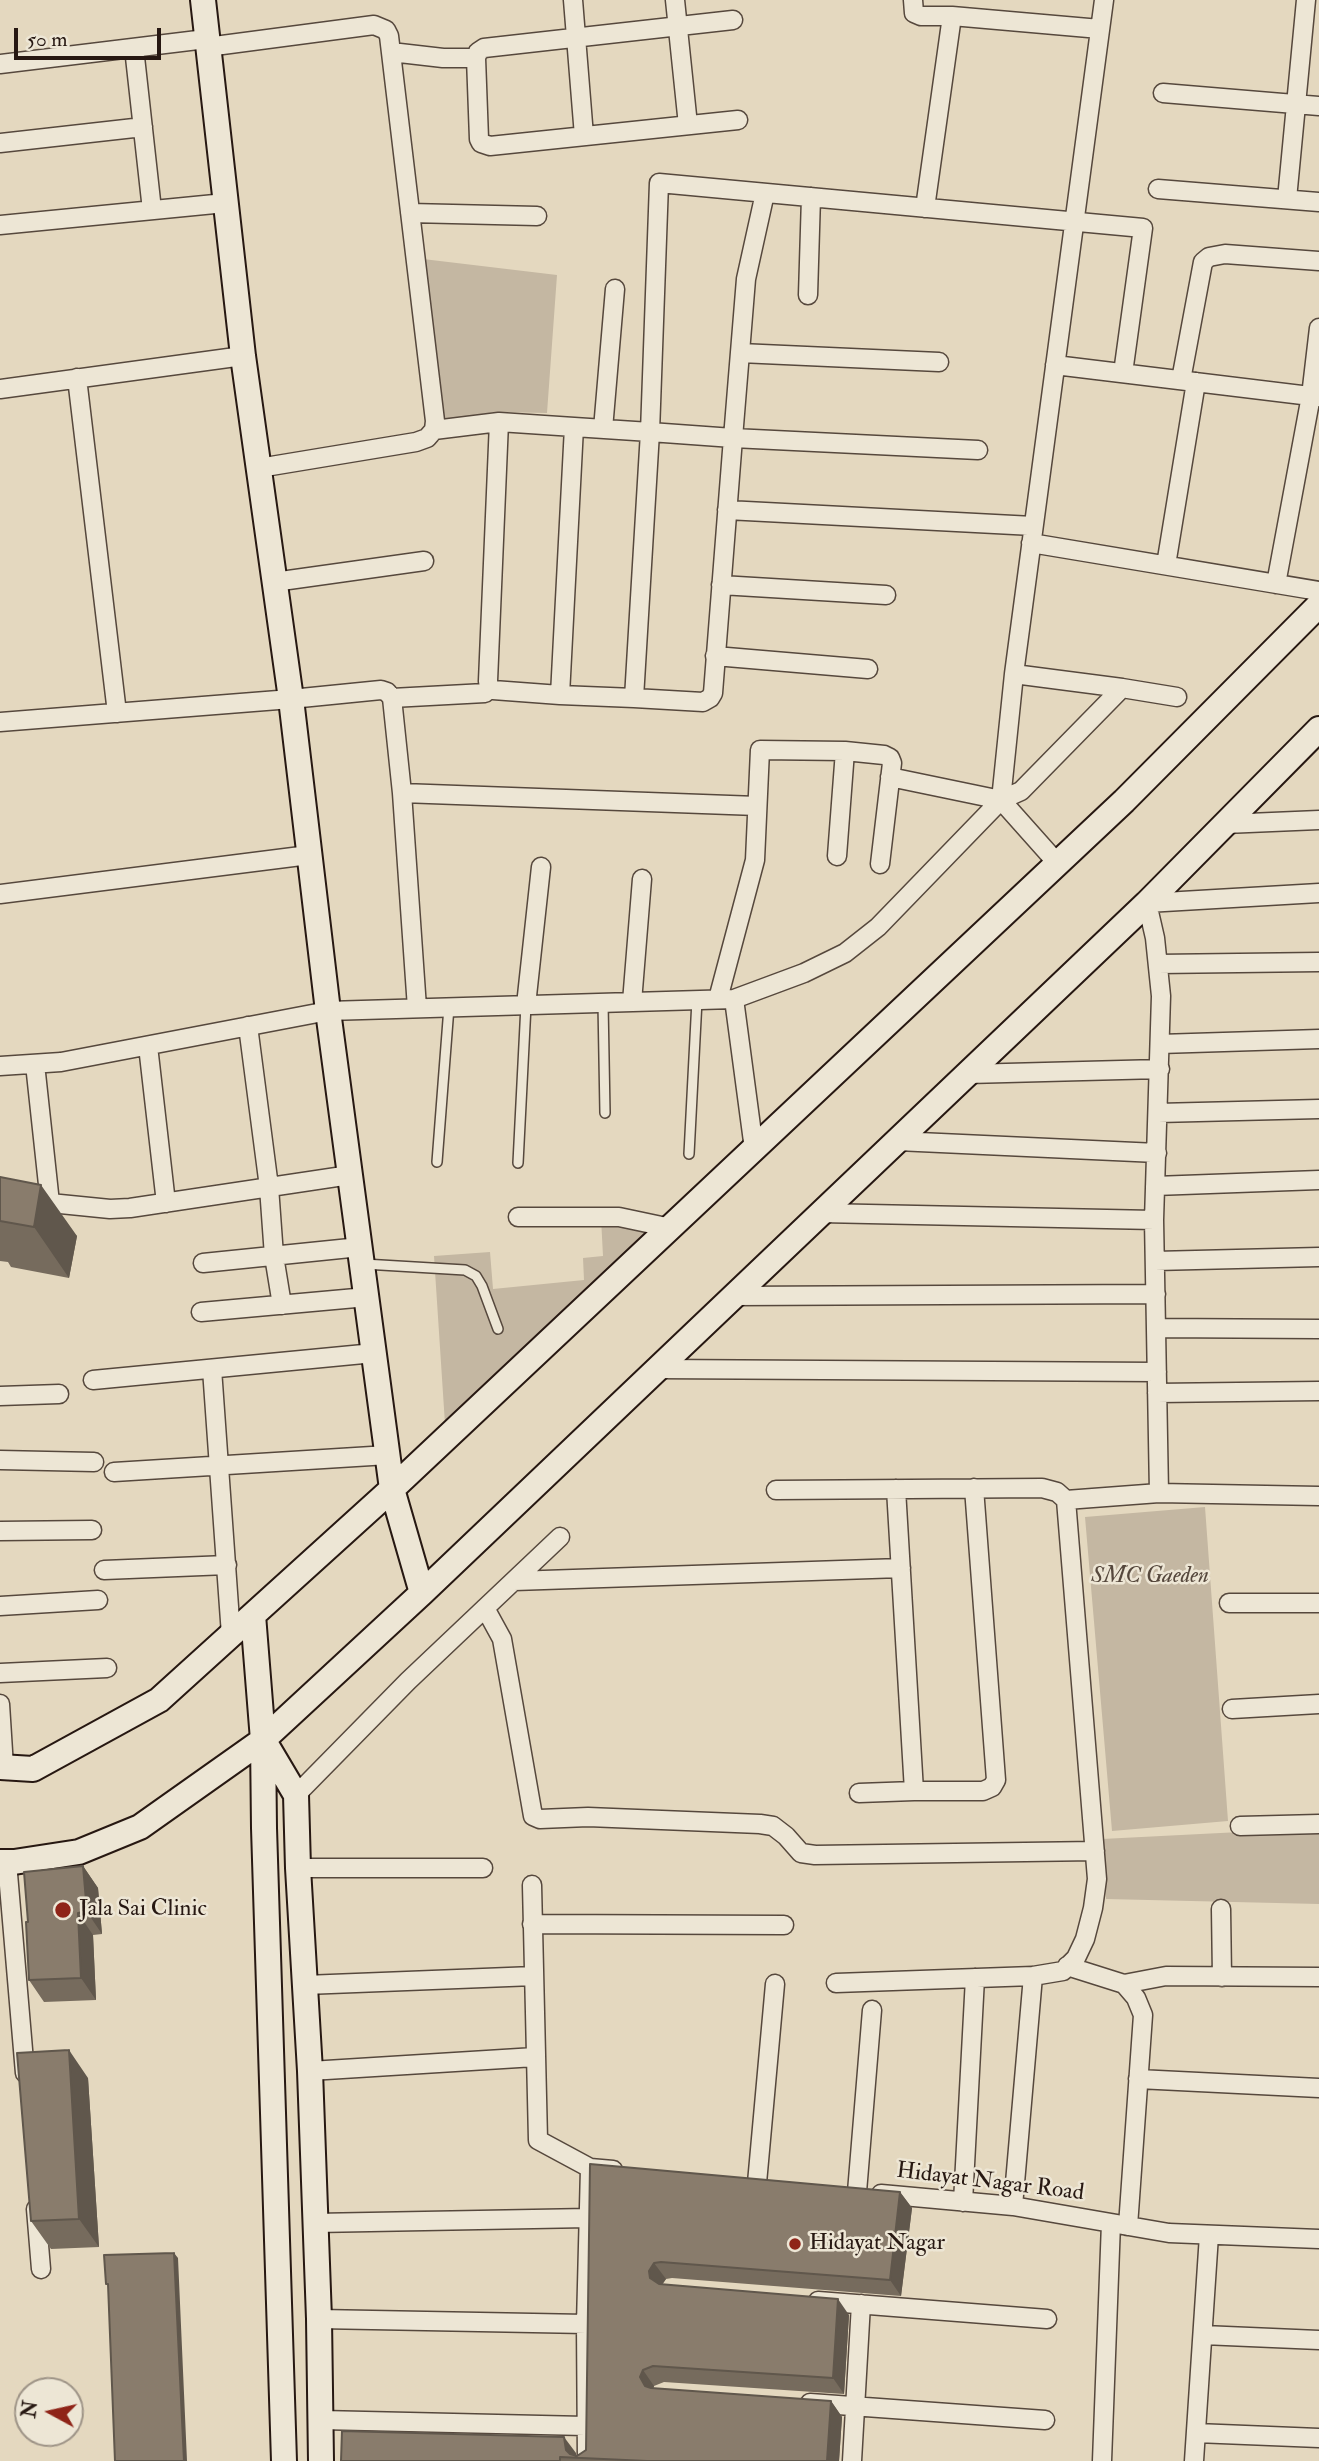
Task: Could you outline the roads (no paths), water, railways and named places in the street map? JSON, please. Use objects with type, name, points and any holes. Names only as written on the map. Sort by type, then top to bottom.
[{"type":"street","points":[[203,0],[243,356],[291,699],[328,1011],[392,1489],[422,1593]]},
{"type":"street","points":[[573,0],[584,136]]},
{"type":"street","points":[[675,0],[688,125]]},
{"type":"street","points":[[913,0],[914,13],[921,16],[952,16],[1100,29]]},
{"type":"street","points":[[1000,800],[1032,535],[1104,0]]},
{"type":"street","points":[[1287,199],[1306,0]]},
{"type":"street","points":[[925,208],[952,16]]},
{"type":"street","points":[[733,20],[484,48],[478,52],[476,58],[479,139],[481,143],[490,146],[738,120]]},
{"type":"street","points":[[0,64],[374,25],[386,30],[389,36],[435,421],[433,430],[427,438],[416,442],[259,468]]},
{"type":"street","points":[[134,48],[152,210]]},
{"type":"street","points":[[391,52],[443,58],[476,58]]},
{"type":"street","points":[[1163,93],[1319,106]]},
{"type":"street","points":[[0,143],[143,127]]},
{"type":"street","points":[[634,698],[650,432],[659,183],[1143,228],[1123,373]]},
{"type":"street","points":[[1158,189],[1319,202]]},
{"type":"street","points":[[499,422],[489,687],[493,690],[560,695],[703,702],[710,698],[713,693],[746,279],[765,193]]},
{"type":"street","points":[[808,295],[811,197]]},
{"type":"street","points":[[0,225],[225,203]]},
{"type":"street","points":[[410,213],[537,216]]},
{"type":"street","points":[[1166,565],[1203,262],[1209,257],[1225,254],[1319,261]]},
{"type":"street","points":[[603,429],[615,289]]},
{"type":"street","points":[[1276,584],[1315,397],[1319,328]]},
{"type":"street","points":[[740,353],[939,362]]},
{"type":"street","points":[[0,388],[243,356]]},
{"type":"street","points":[[1055,365],[1315,397]]},
{"type":"street","points":[[78,378],[117,713]]},
{"type":"street","points":[[433,430],[499,422],[733,438],[978,450]]},
{"type":"street","points":[[560,695],[574,427]]},
{"type":"street","points":[[727,510],[1032,535],[1166,565],[1319,591]]},
{"type":"street","points":[[274,582],[424,561]]},
{"type":"street","points":[[721,585],[886,595]]},
{"type":"street","points":[[0,1704],[2,1767],[33,1769],[159,1700],[392,1489],[1124,802],[1319,605]]},
{"type":"street","points":[[715,656],[868,669]]},
{"type":"street","points":[[1014,674],[1177,697]]},
{"type":"street","points":[[0,1066],[61,1062],[328,1011],[726,999],[804,973],[845,953],[878,927],[1000,800],[1021,791],[1122,688]]},
{"type":"street","points":[[0,722],[381,690],[387,692],[392,698],[402,793],[417,1009]]},
{"type":"street","points":[[392,698],[485,693]]},
{"type":"street","points":[[26,2092],[4,1862],[79,1852],[140,1827],[263,1740],[422,1593],[968,1074],[1147,903],[1315,736]]},
{"type":"street","points":[[754,1149],[726,999],[755,860],[760,750],[845,751],[890,758],[892,763],[880,864]]},
{"type":"street","points":[[837,856],[845,751]]},
{"type":"street","points":[[890,776],[1000,800],[1058,864]]},
{"type":"street","points":[[402,793],[757,806]]},
{"type":"street","points":[[1225,824],[1319,820]]},
{"type":"street","points":[[0,894],[309,855]]},
{"type":"street","points":[[526,1005],[541,867]]},
{"type":"street","points":[[632,1002],[642,879]]},
{"type":"street","points":[[1147,903],[1319,893]]},
{"type":"street","points":[[1147,903],[1161,996],[1154,1220],[1159,1493]]},
{"type":"street","points":[[1158,964],[1319,962]]},
{"type":"street","points":[[247,1026],[282,1305]]},
{"type":"street","points":[[1160,1044],[1319,1039]]},
{"type":"street","points":[[148,1046],[166,1203]]},
{"type":"street","points":[[35,1064],[50,1203]]},
{"type":"street","points":[[968,1074],[1160,1069]]},
{"type":"street","points":[[1158,1113],[1319,1109]]},
{"type":"street","points":[[897,1141],[1157,1153]]},
{"type":"street","points":[[0,1198],[110,1209],[350,1175]]},
{"type":"street","points":[[1156,1186],[1319,1180]]},
{"type":"street","points":[[821,1213],[1154,1220]]},
{"type":"street","points":[[518,1217],[619,1217],[671,1228]]},
{"type":"street","points":[[203,1263],[274,1256],[361,1255]]},
{"type":"street","points":[[1155,1261],[1319,1257]]},
{"type":"street","points":[[734,1296],[1156,1294]]},
{"type":"street","points":[[201,1312],[367,1297]]},
{"type":"street","points":[[1156,1328],[1319,1329]]},
{"type":"street","points":[[93,1380],[374,1353]]},
{"type":"street","points":[[212,1369],[231,1635]]},
{"type":"street","points":[[657,1369],[1157,1372]]},
{"type":"street","points":[[1157,1393],[1319,1391]]},
{"type":"street","points":[[0,1396],[59,1394]]},
{"type":"street","points":[[114,1472],[388,1455]]},
{"type":"street","points":[[0,1460],[94,1462]]},
{"type":"street","points":[[859,1794],[914,1790],[982,1791],[992,1787],[996,1780],[974,1488]]},
{"type":"street","points":[[776,1490],[1042,1488],[1057,1492],[1066,1500],[1097,1879],[1094,1908],[1076,1958],[1063,1971],[1033,1976],[836,1983]]},
{"type":"street","points":[[896,1489],[914,1790]]},
{"type":"street","points":[[1066,1500],[1159,1493],[1319,1496]]},
{"type":"street","points":[[0,1531],[92,1530]]},
{"type":"street","points":[[296,1795],[408,1681],[560,1537]]},
{"type":"street","points":[[104,1570],[227,1565]]},
{"type":"street","points":[[514,1581],[901,1568]]},
{"type":"street","points":[[0,1606],[98,1600]]},
{"type":"street","points":[[1229,1603],[1319,1602]]},
{"type":"street","points":[[485,1608],[502,1639],[533,1816],[540,1819],[588,1817],[760,1824],[773,1826],[801,1853],[815,1855],[1095,1851]]},
{"type":"street","points":[[253,1615],[263,1740],[284,2461]]},
{"type":"street","points":[[0,1673],[107,1668]]},
{"type":"street","points":[[1232,1709],[1319,1704]]},
{"type":"street","points":[[263,1740],[296,1795],[310,2071],[321,2461]]},
{"type":"street","points":[[1240,1826],[1319,1824]]},
{"type":"street","points":[[298,1868],[482,1868]]},
{"type":"street","points":[[532,1885],[538,2140],[590,2168],[628,2172]]},
{"type":"street","points":[[1221,1909],[1222,1977]]},
{"type":"street","points":[[533,1924],[784,1925]]},
{"type":"street","points":[[1068,1966],[1124,1984],[1166,1976],[1319,1978]]},
{"type":"street","points":[[305,1985],[534,1976]]},
{"type":"street","points":[[1013,2206],[1033,1976]]},
{"type":"street","points":[[963,2202],[975,1978]]},
{"type":"street","points":[[757,2183],[775,1984]]},
{"type":"street","points":[[1102,2461],[1120,2225],[1143,2014],[1136,1998],[1124,1984]]},
{"type":"street","name":"Hidayat Nagar Road","points":[[872,2010],[851,2192],[1013,2206],[1169,2233],[1319,2239]]},
{"type":"street","points":[[310,2071],[535,2057]]},
{"type":"street","points":[[1138,2079],[1319,2088]]},
{"type":"street","points":[[587,2461],[586,2324],[590,2168]]},
{"type":"street","points":[[34,2187],[41,2269]]},
{"type":"street","points":[[315,2223],[588,2218]]},
{"type":"street","points":[[1194,2461],[1209,2235]]},
{"type":"street","points":[[807,2300],[1047,2319]]},
{"type":"street","points":[[852,2461],[861,2304]]},
{"type":"street","points":[[319,2319],[586,2324]]},
{"type":"street","points":[[1203,2335],[1319,2340]]},
{"type":"street","points":[[787,2402],[1045,2420]]},
{"type":"street","points":[[321,2420],[585,2426]]},
{"type":"street","points":[[1196,2434],[1319,2438]]},
{"type":"lane","points":[[689,1154],[697,1000]]},
{"type":"lane","points":[[603,1003],[605,1113]]},
{"type":"lane","points":[[518,1163],[526,1005]]},
{"type":"lane","points":[[437,1162],[449,1007]]},
{"type":"lane","points":[[361,1255],[465,1270],[475,1276],[482,1286],[498,1329]]},
{"type":"place","name":"Jala Sai Clinic","points":[[63,1910]]},
{"type":"place","name":"Hidayat Nagar","points":[[795,2244]]},
{"type":"park label","name":"SMC Gaeden","points":[[1150,1577]]}]
